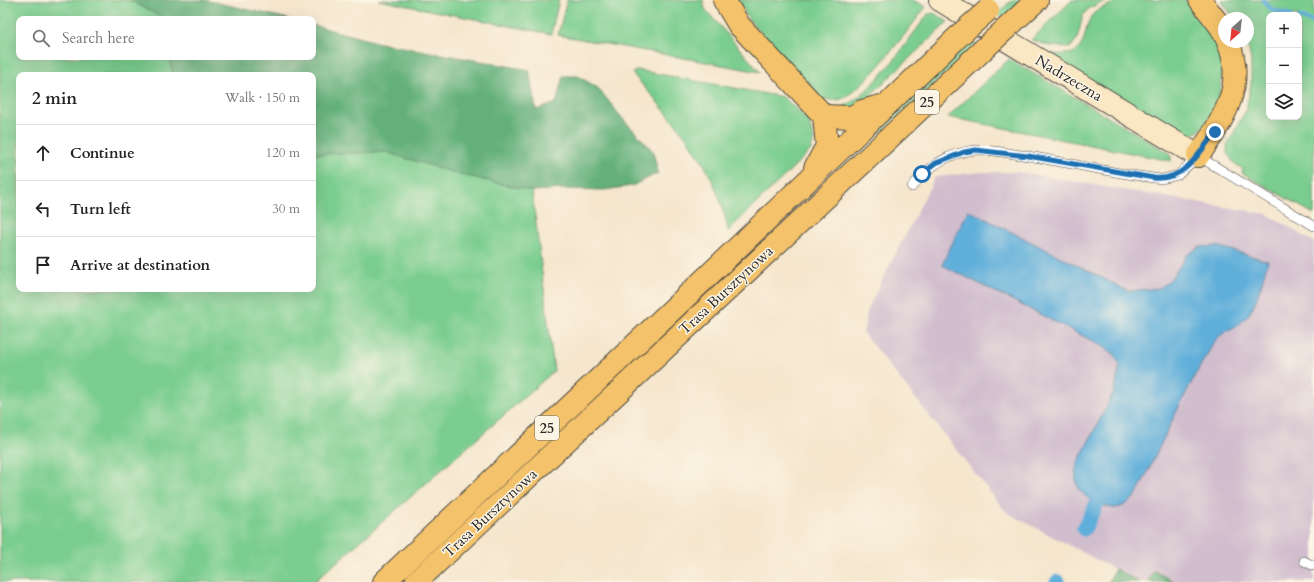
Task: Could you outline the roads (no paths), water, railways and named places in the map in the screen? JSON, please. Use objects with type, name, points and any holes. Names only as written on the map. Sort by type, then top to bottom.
[{"type":"main road","points":[[724,0],[739,25],[824,116],[827,146],[809,180]]},
{"type":"main road","name":"Trasa Bursztynowa","points":[[416,582],[1037,0]]},
{"type":"main road","points":[[1200,0],[1218,23]]},
{"type":"main road","name":"Trasa Bursztynowa","points":[[384,582],[993,5]]},
{"type":"main road","points":[[1198,156],[1218,126],[1229,106],[1234,91],[1235,76],[1231,48]]},
{"type":"main road","points":[[824,116],[852,117],[862,111],[890,103]]},
{"type":"street","name":"Nadrzeczna","points":[[940,0],[1198,156]]},
{"type":"lane","points":[[912,187],[922,174],[936,163],[964,152],[976,150],[1028,156],[1162,179],[1178,175],[1198,156],[1314,226]]},
{"type":"lane","points":[[1304,561],[1314,566]]},
{"type":"water","points":[[968,210],[1128,291],[1160,288],[1171,279],[1187,255],[1199,247],[1217,246],[1268,261],[1259,292],[1249,314],[1244,320],[1220,336],[1213,344],[1182,400],[1136,496],[1128,503],[1116,508],[1111,508],[1093,501],[1079,489],[1076,478],[1077,464],[1114,392],[1120,365],[1113,353],[1101,345],[942,265]]},
{"type":"waterway","points":[[1263,0],[1272,10],[1280,12]]},
{"type":"waterway","points":[[1302,18],[1314,22]]},
{"type":"waterway","points":[[1084,529],[1097,503]]}]
